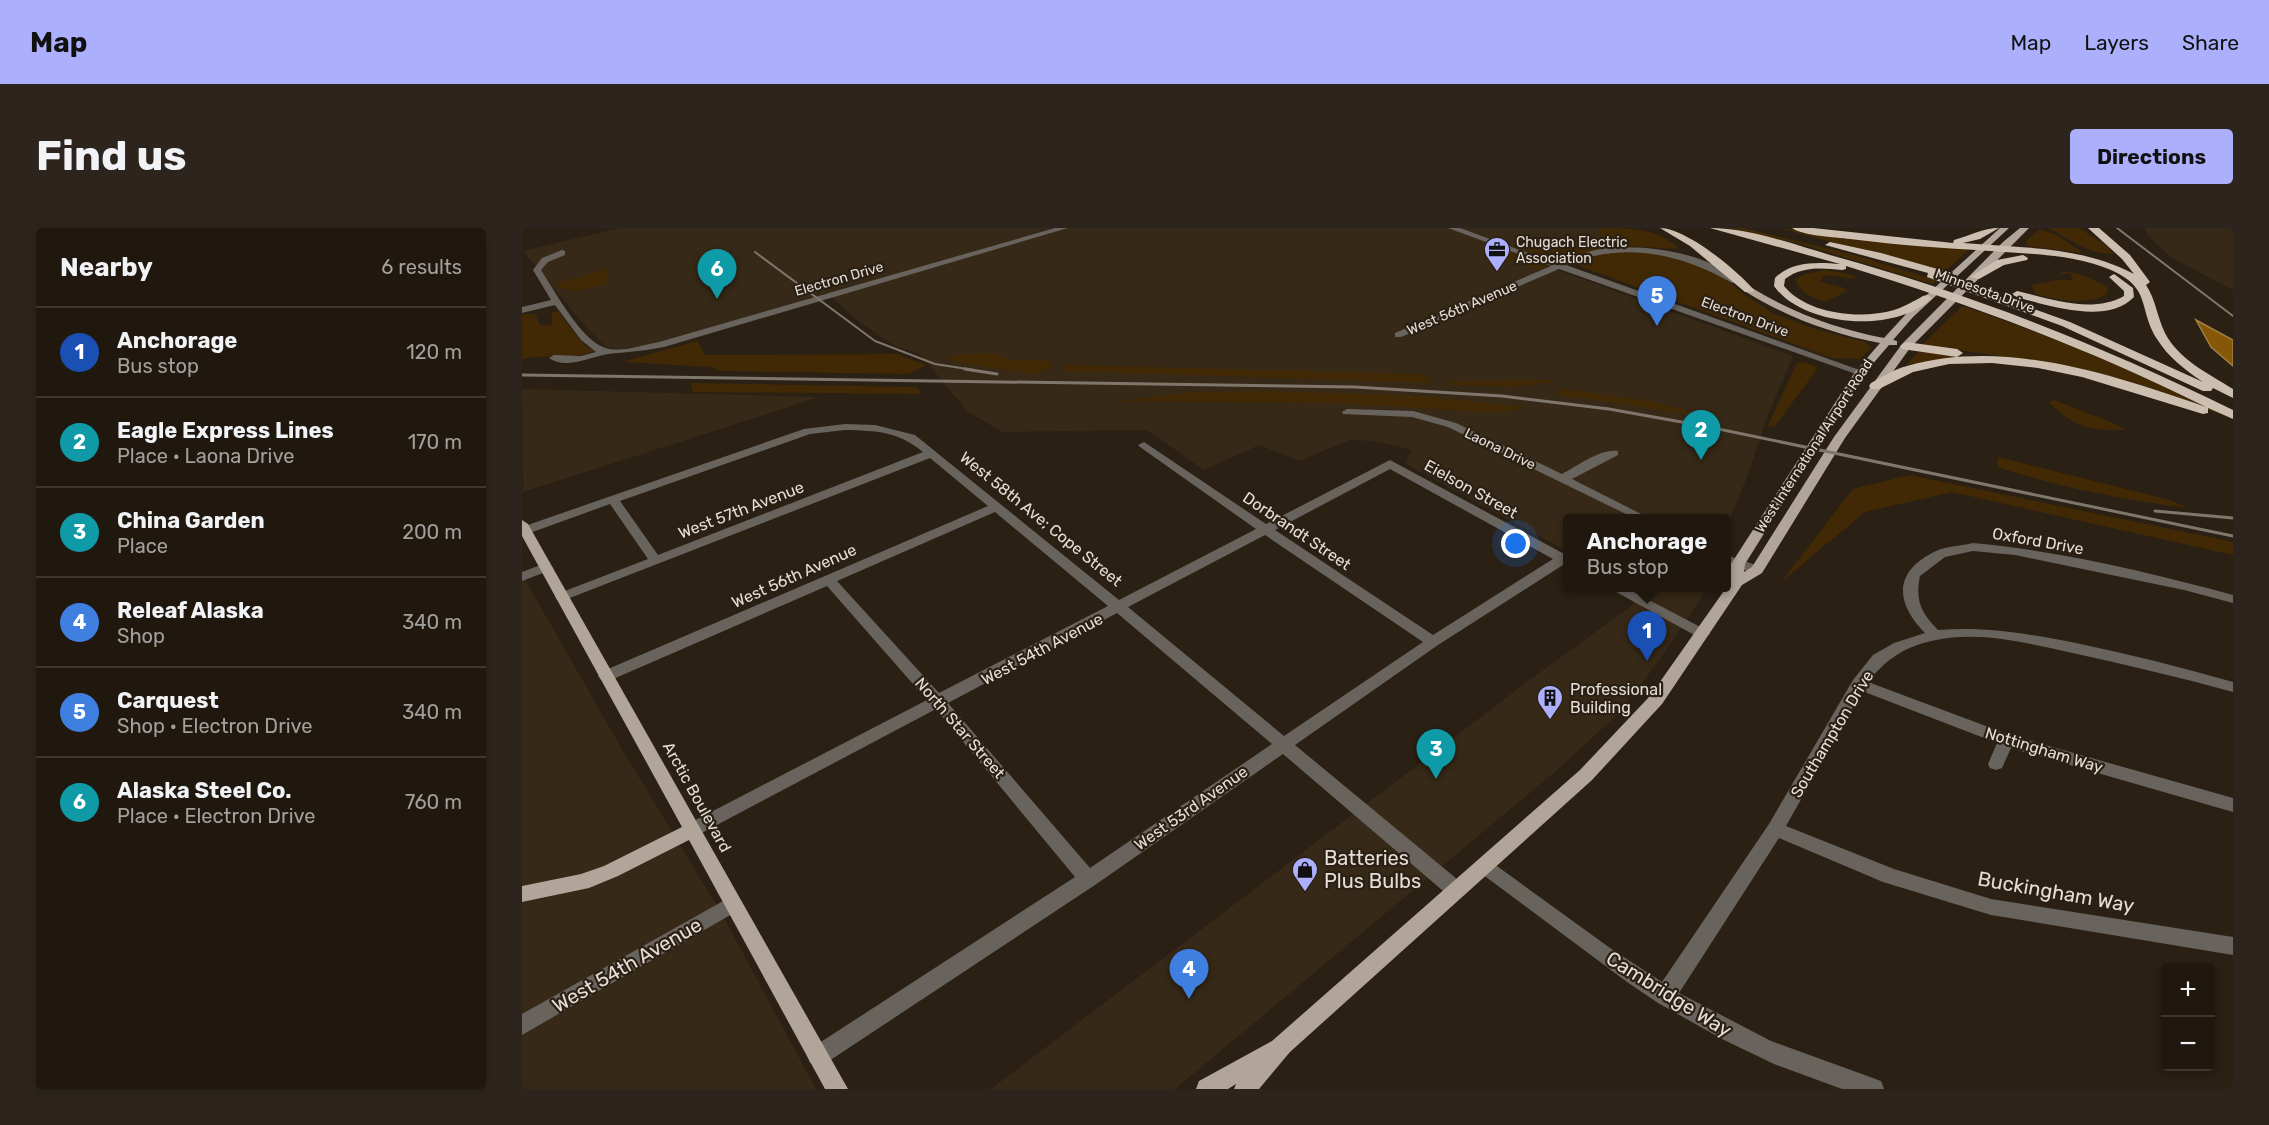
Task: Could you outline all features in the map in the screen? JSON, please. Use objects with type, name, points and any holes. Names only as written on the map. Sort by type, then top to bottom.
[{"type":"highway","points":[[1665,228],[1694,244],[1749,290]]},
{"type":"highway","name":"Minnesota Drive","points":[[1715,228],[1832,256],[1929,293],[2090,347],[2233,415]]},
{"type":"highway","name":"Minnesota Drive","points":[[1756,228],[1830,245],[1933,275],[2057,320],[2152,361],[2233,401]]},
{"type":"highway","points":[[1797,228],[1850,236],[2066,256],[2107,266],[2134,279],[2143,288],[2149,302]]},
{"type":"highway","points":[[1916,242],[1959,242],[1977,237],[1994,228]]},
{"type":"highway","points":[[2093,228],[2140,272],[2146,284],[2157,330],[2167,346],[2196,372],[2233,394]]},
{"type":"highway","points":[[1830,245],[1877,255],[2065,305],[2107,306],[2122,302],[2130,294],[2122,282],[2108,273],[2079,264],[2046,258],[2021,258],[2001,262],[1975,277]]},
{"type":"highway","points":[[1833,267],[1871,272],[1929,293],[1892,315],[1841,316],[1795,302],[1781,291],[1778,282],[1784,274],[1796,269],[1833,267]]},
{"type":"highway","points":[[1905,346],[2042,364],[2150,392],[2233,422]]},
{"type":"highway","points":[[1875,386],[1909,369],[1931,363],[1953,361],[1997,361],[2073,372]]},
{"type":"main road","name":"West International Airport Road","points":[[1737,582],[1732,561],[1803,463],[1860,372],[1929,293],[2005,228]]},
{"type":"main road","name":"West International Airport Road","points":[[1731,591],[1737,582],[1757,570],[1840,437],[1905,346],[2001,249],[2025,228]]},
{"type":"main road","points":[[1749,290],[1788,313],[1905,346]]},
{"type":"main road","points":[[1860,372],[1871,379],[1875,386]]},
{"type":"main road","name":"Arctic Boulevard","points":[[524,527],[837,1089]]},
{"type":"main road","name":"West International Airport Road","points":[[1245,1089],[1282,1044],[1485,866],[1594,766],[1656,700],[1730,592]]},
{"type":"main road","points":[[522,894],[582,882],[611,871],[692,830]]},
{"type":"main road","name":"West International Airport Road","points":[[1207,1089],[1282,1044]]},
{"type":"street","name":"Electron Drive","points":[[554,358],[581,359],[615,351],[660,345],[1064,228]]},
{"type":"street","name":"Electron Drive","points":[[1452,228],[1860,372]]},
{"type":"street","name":"West 56th Avenue","points":[[1398,335],[1580,257],[1603,252],[1649,250],[1672,254],[1704,263],[1749,290]]},
{"type":"street","points":[[562,253],[545,260],[537,270],[556,302],[590,344],[598,349],[615,351]]},
{"type":"street","points":[[522,310],[556,302]]},
{"type":"street","name":"Laona Drive","points":[[1347,412],[1413,414],[1452,425],[1633,514]]},
{"type":"street","name":"West 58th Ave; Cope Street","points":[[524,527],[613,499],[808,431],[845,427],[875,428],[911,437],[1120,608],[1456,890]]},
{"type":"street","name":"Dorbrandt Street","points":[[1144,445],[1433,642]]},
{"type":"street","name":"West 57th Avenue","points":[[562,597],[932,453]]},
{"type":"street","points":[[1563,479],[1614,453]]},
{"type":"street","name":"West 54th Avenue","points":[[692,830],[939,703],[1390,464]]},
{"type":"street","name":"Eielson Street","points":[[1390,464],[1563,559]]},
{"type":"street","points":[[613,499],[656,561]]},
{"type":"street","name":"West 56th Avenue","points":[[606,676],[996,507]]},
{"type":"street","name":"Oxford Drive","points":[[1935,635],[1919,620],[1908,597],[1913,574],[1941,554],[1973,547],[2027,553],[2185,586],[2233,599]]},
{"type":"street","name":"West 53rd Avenue","points":[[818,1056],[1088,879],[1433,642],[1563,561]]},
{"type":"street","points":[[1732,561],[1757,570]]},
{"type":"street","points":[[522,577],[546,567]]},
{"type":"street","name":"North Star Street","points":[[830,580],[939,703],[1088,879]]},
{"type":"street","points":[[1624,592],[1703,634]]},
{"type":"street","name":"Southampton Drive","points":[[1665,996],[1775,829],[1858,684],[1878,659],[1899,646],[1935,635],[1968,632],[2011,635],[2146,663],[2233,687]]},
{"type":"street","name":"Nottingham Way","points":[[1858,684],[2006,741],[2233,805]]},
{"type":"street","points":[[1996,764],[2006,741]]},
{"type":"street","name":"Buckingham Way","points":[[1775,829],[1890,876],[1991,907],[2233,946]]},
{"type":"street","name":"Cambridge Way","points":[[1485,866],[1617,964],[1665,996],[1730,1033],[1799,1063],[1873,1089]]},
{"type":"street","name":"West 54th Avenue","points":[[522,1025],[732,904]]},
{"type":"shaded area","points":[[620,228],[1605,228],[1608,233],[1539,263],[1793,356],[1766,420],[1731,516],[1731,514],[1563,514],[1563,549],[1406,464],[1412,450],[1375,441],[1349,440],[1300,461],[1259,445],[1204,470],[1147,430],[1002,432],[967,411],[920,354],[893,345],[858,321],[827,293],[668,340],[631,348],[606,347],[586,327],[523,251]]},
{"type":"shaded area","points":[[1601,228],[1633,229],[1653,233],[1679,249],[1625,246],[1555,261],[1527,251],[1518,245],[1522,243],[1544,248],[1563,248],[1602,234]]},
{"type":"shaded area","points":[[1730,228],[1743,228],[1851,254],[1936,280],[1932,284],[1801,244]]},
{"type":"shaded area","points":[[1779,228],[1964,248],[1967,251],[1945,272]]},
{"type":"shaded area","points":[[2049,228],[2080,228],[2108,247],[2114,254],[2088,249]]},
{"type":"shaded area","points":[[2144,228],[2233,228],[2233,290],[2172,258],[2150,238]]},
{"type":"shaded area","points":[[2040,229],[2057,235],[2083,253],[2027,246],[2025,242]]},
{"type":"shaded area","points":[[1504,250],[1548,266],[1538,270],[1511,260],[1496,263],[1490,261],[1505,256],[1497,253]]},
{"type":"shaded area","points":[[1642,252],[1677,257],[1717,273],[1774,314],[1819,330],[1865,342],[1872,347],[1860,359],[1832,358],[1579,266],[1583,260],[1598,254]]},
{"type":"shaded area","points":[[607,269],[609,277],[605,285],[574,291],[557,287],[557,283]]},
{"type":"shaded area","points":[[1825,270],[1850,274],[1857,279],[1825,275],[1820,282],[1842,287],[1847,291],[1825,302],[1803,291],[1795,279],[1805,274]]},
{"type":"shaded area","points":[[2060,271],[2079,274],[2097,281],[2108,288],[2107,294],[2081,301],[2062,300],[2035,294],[2032,285],[2057,280],[2073,280],[2070,273],[2062,274]]},
{"type":"shaded area","points":[[1962,306],[2095,356],[2160,384],[2224,416],[2176,398],[2051,363],[1922,345]]},
{"type":"shaded area","points":[[558,311],[584,345],[595,351],[580,355],[522,359],[522,314],[535,314],[541,326],[552,324],[552,313]]},
{"type":"shaded area","points":[[2196,320],[2233,340],[2233,366],[2211,347]]},
{"type":"shaded area","points":[[697,341],[705,355],[896,354],[926,365],[909,374],[719,371],[712,367],[622,362]]},
{"type":"shaded area","points":[[1919,351],[1974,357],[1906,365]]},
{"type":"shaded area","points":[[993,353],[1014,360],[1046,360],[1053,367],[1031,374],[951,361],[945,356]]},
{"type":"shaded area","points":[[1805,362],[1818,368],[1775,426],[1767,427],[1797,363]]},
{"type":"shaded area","points":[[1066,365],[1422,374],[1433,383],[1062,371]]},
{"type":"shaded area","points":[[1454,381],[1559,381],[1512,387],[1445,385]]},
{"type":"shaded area","points":[[691,383],[916,387],[922,394],[693,392]]},
{"type":"shaded area","points":[[522,389],[820,397],[523,492]]},
{"type":"shaded area","points":[[1562,389],[1650,401],[1714,418],[1554,394]]},
{"type":"shaded area","points":[[1273,391],[1421,396],[1527,407],[1499,413],[1332,403],[1117,401],[1196,392]]},
{"type":"shaded area","points":[[2054,400],[2116,424],[2125,430],[2102,430],[2083,426],[2057,410],[2049,402]]},
{"type":"shaded area","points":[[1998,457],[2170,500],[2189,508],[2116,497],[2044,481],[1997,467]]},
{"type":"shaded area","points":[[1910,475],[2233,542],[2233,555],[1952,492],[1865,512],[1781,582],[1853,489]]},
{"type":"shaded area","points":[[522,574],[620,746],[723,916],[816,1089],[522,1089]]},
{"type":"shaded area","points":[[1640,592],[1705,592],[1655,666],[1618,714],[1556,771],[1175,1089],[991,1089],[1535,676],[1630,607],[1642,593]]},
{"type":"railway","points":[[2117,228],[2233,316]]},
{"type":"railway","points":[[755,252],[875,341],[935,364],[974,370]]},
{"type":"railway","points":[[965,369],[997,374]]},
{"type":"railway","points":[[522,375],[1355,387],[1502,396],[1609,409],[1704,426],[2233,536]]},
{"type":"railway","points":[[2155,511],[2233,518]]},
{"type":"place","name":"Chugach Electric Association","points":[[1497,273]]},
{"type":"place","name":"Alaska Steel Co.","points":[[717,299]]},
{"type":"place","name":"Carquest","points":[[1657,326]]},
{"type":"place","name":"Eagle Express Lines","points":[[1701,460]]},
{"type":"place","name":"Anchorage","points":[[1647,661]]},
{"type":"place","name":"Professional Building","points":[[1550,721]]},
{"type":"place","name":"China Garden","points":[[1436,779]]},
{"type":"place","name":"Batteries Plus Bulbs","points":[[1305,893]]},
{"type":"place","name":"Releaf Alaska","points":[[1189,999]]}]
